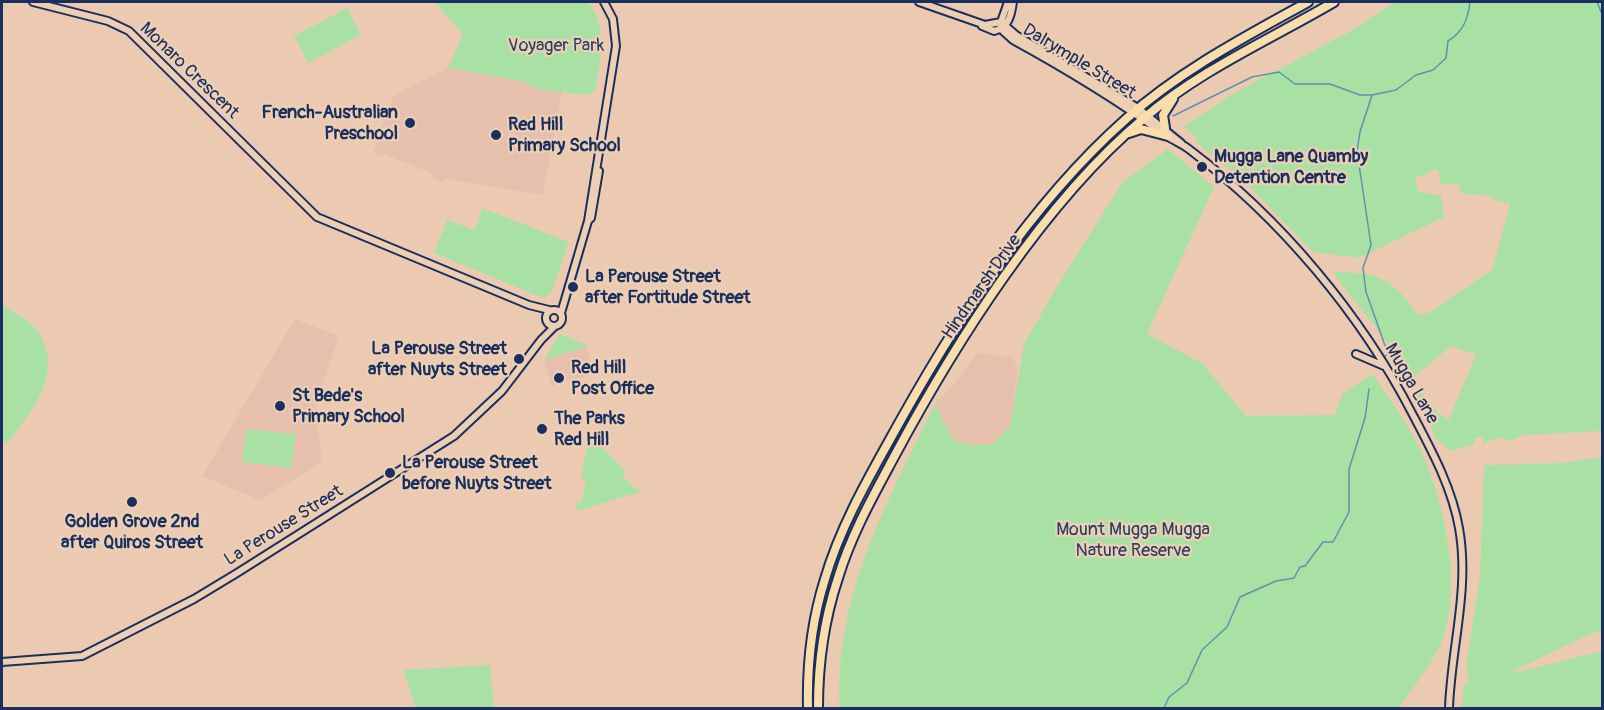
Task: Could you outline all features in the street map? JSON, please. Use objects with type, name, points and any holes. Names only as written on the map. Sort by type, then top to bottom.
[{"type":"main road","name":"Hindmarsh Drive","points":[[808,708],[809,663],[821,591],[841,534],[880,458],[940,354],[1009,253],[1073,172],[1136,110],[1220,50],[1308,2]]},
{"type":"main road","name":"Hindmarsh Drive","points":[[818,708],[822,646],[833,594],[849,548],[878,486],[940,377],[987,303],[1068,195],[1145,116],[1230,58],[1334,2]]},
{"type":"main road","points":[[1125,135],[1141,129],[1166,132],[1163,115],[1177,92]]},
{"type":"street","name":"Monaro Crescent","points":[[33,2],[88,14],[129,32],[324,222],[529,305],[561,313]]},
{"type":"street","points":[[555,326],[562,321],[564,297],[588,221],[591,218],[600,165],[598,159],[616,46],[613,19],[604,2]]},
{"type":"street","name":"Dalrymple Street","points":[[919,2],[979,24],[1003,25],[1145,116]]},
{"type":"street","points":[[1003,25],[1008,2]]},
{"type":"street","points":[[1003,25],[1013,2]]},
{"type":"street","name":"Mugga Lane","points":[[1145,116],[1181,143],[1271,222],[1319,276],[1385,366],[1438,464],[1459,527],[1463,582],[1449,708]]},
{"type":"street","points":[[551,310],[564,297]]},
{"type":"street","name":"Monaro Crescent","points":[[529,305],[555,326]]},
{"type":"street","name":"La Perouse Street","points":[[541,340],[545,319],[551,310]]},
{"type":"street","name":"La Perouse Street","points":[[2,662],[82,656],[194,599],[454,436],[502,391],[541,340],[555,326]]},
{"type":"street","points":[[1356,354],[1385,366]]},
{"type":"shaded area","name":"Red Hill Primary School","points":[[448,68],[526,82],[540,90],[562,92],[543,195],[447,179],[443,182],[432,177],[431,173],[384,154],[381,156],[373,153],[394,95]]},
{"type":"shaded area","name":"St Bede's Primary School","points":[[295,319],[339,336],[319,395],[316,416],[322,462],[260,500],[202,476]]},
{"type":"shaded area","points":[[586,347],[594,374],[552,386],[544,360]]},
{"type":"shaded area","points":[[977,353],[1012,357],[1018,368],[1010,426],[992,444],[973,445],[954,441],[935,404],[955,383]]},
{"type":"green space","name":"Voyager Park","points":[[434,2],[588,2],[595,12],[601,33],[601,56],[595,91],[587,95],[540,90],[525,82],[448,68],[463,34]]},
{"type":"green space","points":[[1395,2],[1602,2],[1602,431],[1523,435],[1510,441],[1499,437],[1482,444],[1484,437],[1474,438],[1475,444],[1451,451],[1437,440],[1415,394],[1418,388],[1439,414],[1449,419],[1476,355],[1451,346],[1409,381],[1388,343],[1335,276],[1335,272],[1350,272],[1374,276],[1384,280],[1401,293],[1418,315],[1429,313],[1492,270],[1510,204],[1491,199],[1492,196],[1460,193],[1460,185],[1440,184],[1438,169],[1415,178],[1418,192],[1441,195],[1444,217],[1359,258],[1313,252],[1247,184],[1195,141],[1198,138],[1183,127],[1236,92],[1351,31]]},
{"type":"green space","points":[[347,8],[361,35],[308,63],[294,36]]},
{"type":"green space","name":"Mount Mugga Mugga Nature Reserve","points":[[1168,149],[1214,187],[1147,334],[1202,363],[1246,416],[1335,415],[1343,393],[1373,374],[1422,452],[1434,484],[1446,529],[1451,601],[1441,643],[1432,660],[1399,708],[840,708],[840,667],[845,628],[855,589],[882,513],[935,404],[954,441],[973,445],[992,444],[1010,426],[1024,344],[1122,183]]},
{"type":"green space","points":[[482,208],[569,242],[551,293],[543,298],[434,253],[447,220],[475,230]]},
{"type":"green space","points":[[2,304],[36,329],[45,345],[48,360],[47,375],[36,404],[8,443],[2,439]]},
{"type":"green space","points":[[560,334],[585,344],[586,347],[544,360]]},
{"type":"green space","points":[[246,429],[296,434],[291,468],[242,462]]},
{"type":"green space","points":[[593,444],[600,445],[625,470],[623,477],[637,490],[640,487],[642,491],[577,511],[576,503],[582,501],[586,479],[581,479],[586,450]]},
{"type":"green space","points":[[1602,457],[1602,632],[1592,633],[1513,673],[1602,651],[1602,708],[1462,708],[1464,685],[1468,684],[1467,660],[1480,576],[1484,465],[1561,463]]},
{"type":"green space","points":[[490,665],[494,708],[416,708],[403,670]]},
{"type":"waterway","points":[[1173,116],[1252,77],[1279,72],[1295,84],[1330,84],[1360,95],[1396,90],[1416,75],[1433,70],[1446,58],[1448,41],[1464,24],[1470,2]]},
{"type":"waterway","points":[[1597,2],[1602,14]]},
{"type":"waterway","points":[[1372,95],[1360,132],[1357,151],[1371,245],[1363,268],[1366,292],[1388,354],[1385,356]]},
{"type":"waterway","points":[[1164,708],[1169,697],[1187,683],[1202,650],[1227,627],[1240,597],[1276,581],[1294,578],[1300,567],[1305,566],[1323,542],[1333,542],[1349,512],[1349,469],[1365,418],[1369,389]]},
{"type":"place","name":"French-Australian Preschool","points":[[410,123]]},
{"type":"place","name":"Red Hill Primary School","points":[[496,135]]},
{"type":"place","name":"Mugga Lane Quamby Detention Centre","points":[[1202,167]]},
{"type":"place","name":"La Perouse Street after Fortitude Street","points":[[573,287]]},
{"type":"place","name":"La Perouse Street after Nuyts Street","points":[[519,359]]},
{"type":"place","name":"Red Hill Post Office","points":[[559,378]]},
{"type":"place","name":"St Bede's Primary School","points":[[280,406]]},
{"type":"place","name":"The Parks Red Hill","points":[[542,429]]},
{"type":"place","name":"La Perouse Street before Nuyts Street","points":[[390,473]]},
{"type":"place","name":"Golden Grove 2nd after Quiros Street","points":[[132,502]]}]
